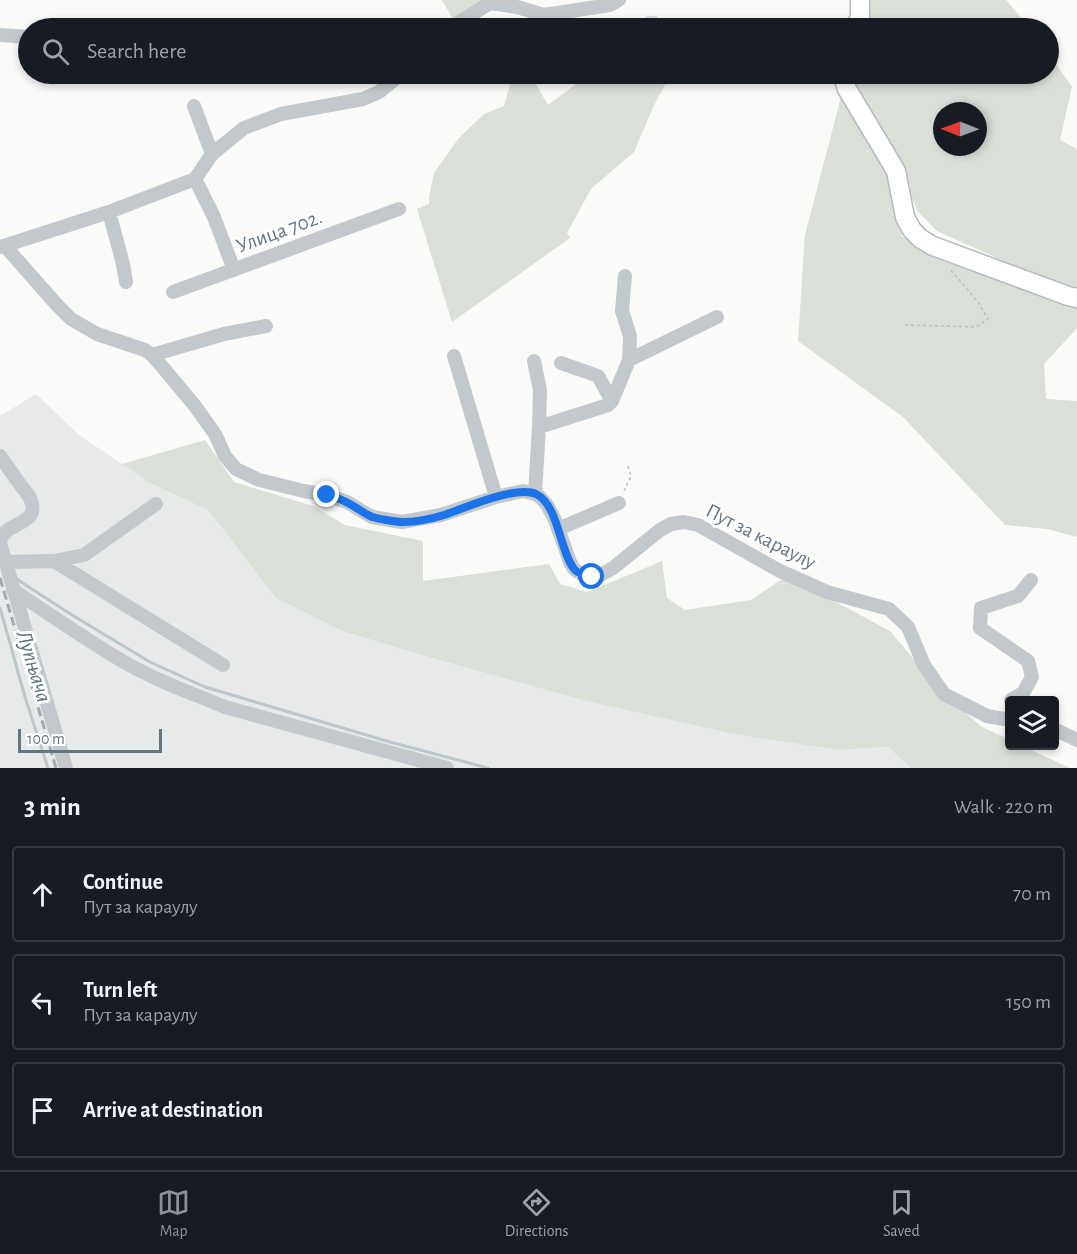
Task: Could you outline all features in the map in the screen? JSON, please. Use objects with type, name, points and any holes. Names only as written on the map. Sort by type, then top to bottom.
[{"type":"main road","points":[[860,0],[860,18]]},
{"type":"main road","points":[[845,84],[896,171],[905,218],[921,239],[933,246],[1077,298]]},
{"type":"street","points":[[466,18],[490,3],[517,7],[544,15],[610,5],[619,0]]},
{"type":"street","points":[[0,35],[18,36]]},
{"type":"street","points":[[388,84],[363,99],[281,114],[244,128],[212,154],[195,179],[109,212],[3,246],[71,320],[97,334],[145,350],[152,355],[195,406],[215,434],[225,456],[236,469],[259,480],[327,495],[347,502],[372,517],[402,522],[441,516],[496,497],[523,491],[535,494],[540,390],[534,361]]},
{"type":"street","points":[[194,106],[212,154]]},
{"type":"street","points":[[195,179],[214,217],[234,270]]},
{"type":"street","name":"Улица 702.","points":[[173,292],[399,209]]},
{"type":"street","points":[[109,212],[126,282]]},
{"type":"street","points":[[539,427],[608,405],[612,401],[629,360],[630,336],[622,310],[625,276]]},
{"type":"street","points":[[629,360],[717,317]]},
{"type":"street","points":[[152,355],[224,334],[266,326]]},
{"type":"street","points":[[454,356],[496,497]]},
{"type":"street","points":[[561,363],[598,376],[612,401]]},
{"type":"street","points":[[0,456],[30,499],[32,511],[30,516],[3,533],[0,542],[66,768]]},
{"type":"street","name":"Пут за караулу","points":[[535,494],[547,505],[570,562],[578,572],[592,577],[599,576],[614,568],[665,527],[684,522],[698,525],[780,571],[826,592],[889,609],[908,627],[924,665],[944,694],[987,716],[1005,719]]},
{"type":"street","points":[[558,529],[619,503]]},
{"type":"street","points":[[6,564],[54,561],[84,555],[156,504]]},
{"type":"street","points":[[54,561],[223,665]]},
{"type":"street","points":[[1018,696],[1023,693],[1032,677],[1028,661],[980,627],[981,608],[1018,596],[1031,580]]},
{"type":"street","points":[[12,586],[118,659],[153,678],[225,707],[408,763],[447,768]]},
{"type":"street","points":[[987,716],[1005,704]]},
{"type":"street","points":[[1059,731],[1077,740]]},
{"type":"path","points":[[905,325],[976,327],[988,319],[978,302],[945,263]]},
{"type":"path","points":[[619,503],[631,476],[628,466]]},
{"type":"shaded area","points":[[442,0],[489,0],[459,18],[452,18]]},
{"type":"shaded area","points":[[864,0],[1006,0],[1021,18],[862,18]]},
{"type":"shaded area","points":[[1059,68],[1072,87],[1060,140],[1077,149],[1077,290],[1066,289],[937,231],[918,212],[895,160],[847,84],[1059,84]]},
{"type":"shaded area","points":[[510,84],[536,84],[548,105],[576,84],[666,84],[634,152],[591,189],[567,233],[570,238],[452,322],[417,209],[429,204],[434,173],[458,139],[484,114],[504,106]]},
{"type":"shaded area","points":[[841,97],[889,176],[902,236],[935,258],[1077,307],[1077,328],[1044,364],[1046,399],[1077,401],[1077,537],[1047,529],[1005,525],[903,417],[798,341],[805,235]]},
{"type":"shaded area","points":[[36,394],[79,435],[150,483],[208,510],[276,598],[342,631],[582,700],[733,734],[838,750],[888,747],[911,768],[0,768],[0,416]]},
{"type":"shaded area","points":[[205,440],[234,482],[313,506],[345,525],[423,541],[423,581],[549,564],[560,584],[588,592],[662,561],[667,598],[685,610],[751,600],[789,577],[890,631],[943,694],[982,727],[1005,737],[1005,750],[1031,750],[1070,768],[911,768],[888,747],[838,750],[733,734],[582,700],[342,631],[276,598],[208,510],[150,483],[122,464]]},
{"type":"waterway","points":[[15,578],[150,662],[205,687],[390,742],[488,768]]},
{"type":"waterway","name":"Лупњача","points":[[0,608],[48,768]]},
{"type":"railway","points":[[0,578],[56,768]]},
{"type":"route","points":[[327,495],[347,502],[372,517],[402,522],[441,516],[496,497],[523,491],[535,494],[547,505],[555,520],[574,569],[592,577]]}]
